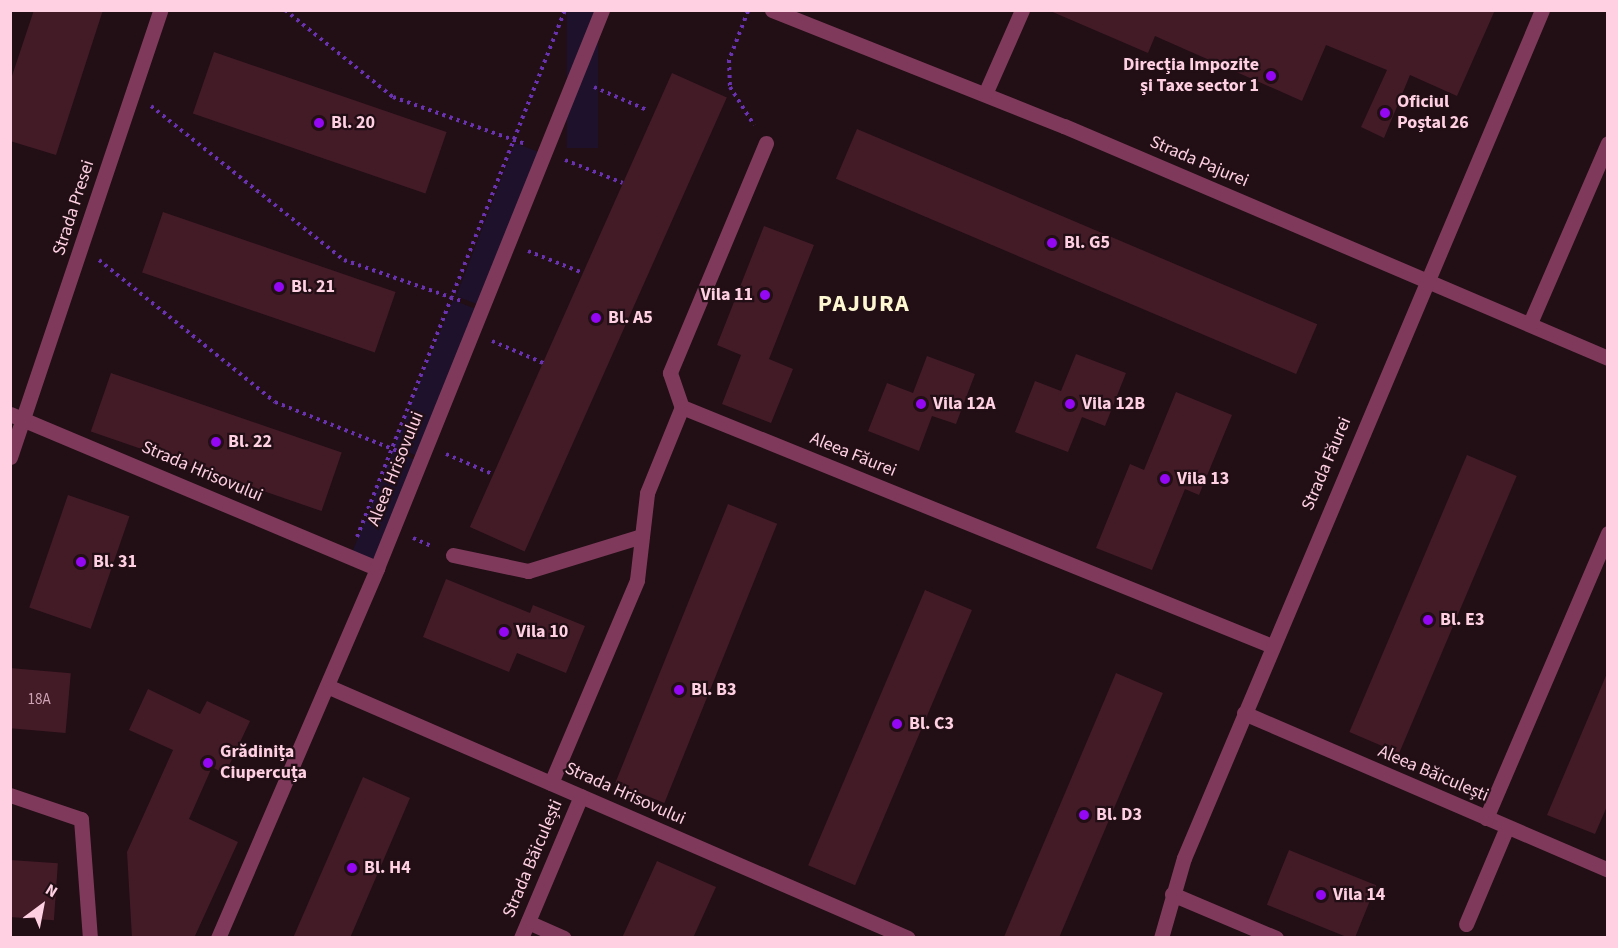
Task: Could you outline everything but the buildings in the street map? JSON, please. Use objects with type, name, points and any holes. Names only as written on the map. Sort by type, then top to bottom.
[{"type":"street","name":"Strada Presei","points":[[10,457],[17,416],[82,246],[160,10]]},
{"type":"street","name":"Aleea Hrisovului","points":[[218,938],[393,530],[602,10]]},
{"type":"street","name":"Strada Pajurei","points":[[772,10],[985,94],[1429,280],[1608,358]]},
{"type":"street","points":[[985,94],[1022,10]]},
{"type":"street","name":"Strada Făurei","points":[[1161,938],[1172,894],[1244,713],[1542,10]]},
{"type":"street","points":[[1530,323],[1608,143]]},
{"type":"street","points":[[551,783],[637,580],[647,493],[682,406],[670,373],[766,144]]},
{"type":"street","name":"Aleea Făurei","points":[[682,406],[1272,646]]},
{"type":"street","name":"Strada Hrisovului","points":[[17,416],[377,568]]},
{"type":"street","points":[[1486,818],[1608,533]]},
{"type":"street","points":[[453,555],[528,572],[642,536]]},
{"type":"street","name":"Strada Hrisovului","points":[[327,686],[581,796],[883,933],[908,938]]},
{"type":"street","name":"Aleea Băiculești","points":[[1244,713],[1608,870]]},
{"type":"street","points":[[10,795],[81,819],[90,938]]},
{"type":"street","name":"Strada Băiculești","points":[[521,938],[581,796]]},
{"type":"street","points":[[1466,924],[1508,827]]},
{"type":"street","points":[[1172,894],[1276,938]]},
{"type":"street","points":[[528,922],[564,938]]},
{"type":"path","points":[[285,10],[393,97],[623,183]]},
{"type":"path","points":[[349,556],[565,10]]},
{"type":"path","points":[[749,10],[729,60],[730,87],[766,144]]},
{"type":"path","points":[[574,78],[647,110]]},
{"type":"path","points":[[133,92],[344,260],[481,309]]},
{"type":"path","points":[[508,243],[583,273]]},
{"type":"path","points":[[82,246],[275,402],[391,449],[423,453],[492,474]]},
{"type":"path","points":[[472,332],[543,363]]},
{"type":"path","points":[[393,530],[453,555]]},
{"type":"shaded area","points":[[567,11],[598,11],[598,148],[567,148]]},
{"type":"shaded area","points":[[515,143],[541,153],[482,306],[456,296]]},
{"type":"shaded area","points":[[453,300],[478,310],[419,457],[394,446]]},
{"type":"shaded area","points":[[393,451],[418,461],[376,564],[351,554]]},
{"type":"place","name":"Direcția Impozite și Taxe sector 1","points":[[1271,76]]},
{"type":"place","name":"Oficiul Poștal 26","points":[[1385,113]]},
{"type":"place","name":"Bl. 20","points":[[319,123]]},
{"type":"place","name":"Bl. G5","points":[[1052,243]]},
{"type":"place","name":"Bl. 21","points":[[279,287]]},
{"type":"place","name":"Vila 11","points":[[765,295]]},
{"type":"place","name":"Bl. A5","points":[[596,318]]},
{"type":"place","name":"Vila 12A","points":[[921,404]]},
{"type":"place","name":"Vila 12B","points":[[1070,404]]},
{"type":"place","name":"Bl. 22","points":[[216,442]]},
{"type":"place","name":"Vila 13","points":[[1165,479]]},
{"type":"place","name":"Bl. 31","points":[[81,562]]},
{"type":"place","name":"Bl. E3","points":[[1428,620]]},
{"type":"place","name":"Vila 10","points":[[504,632]]},
{"type":"place","name":"Bl. B3","points":[[679,690]]},
{"type":"place","name":"Bl. C3","points":[[897,724]]},
{"type":"place","name":"Grădinița Ciupercuța","points":[[208,763]]},
{"type":"place","name":"Bl. D3","points":[[1084,815]]},
{"type":"place","name":"Bl. H4","points":[[352,868]]},
{"type":"place","name":"Vila 14","points":[[1321,895]]},
{"type":"district","name":"PAJURA","points":[[864,304]]}]
